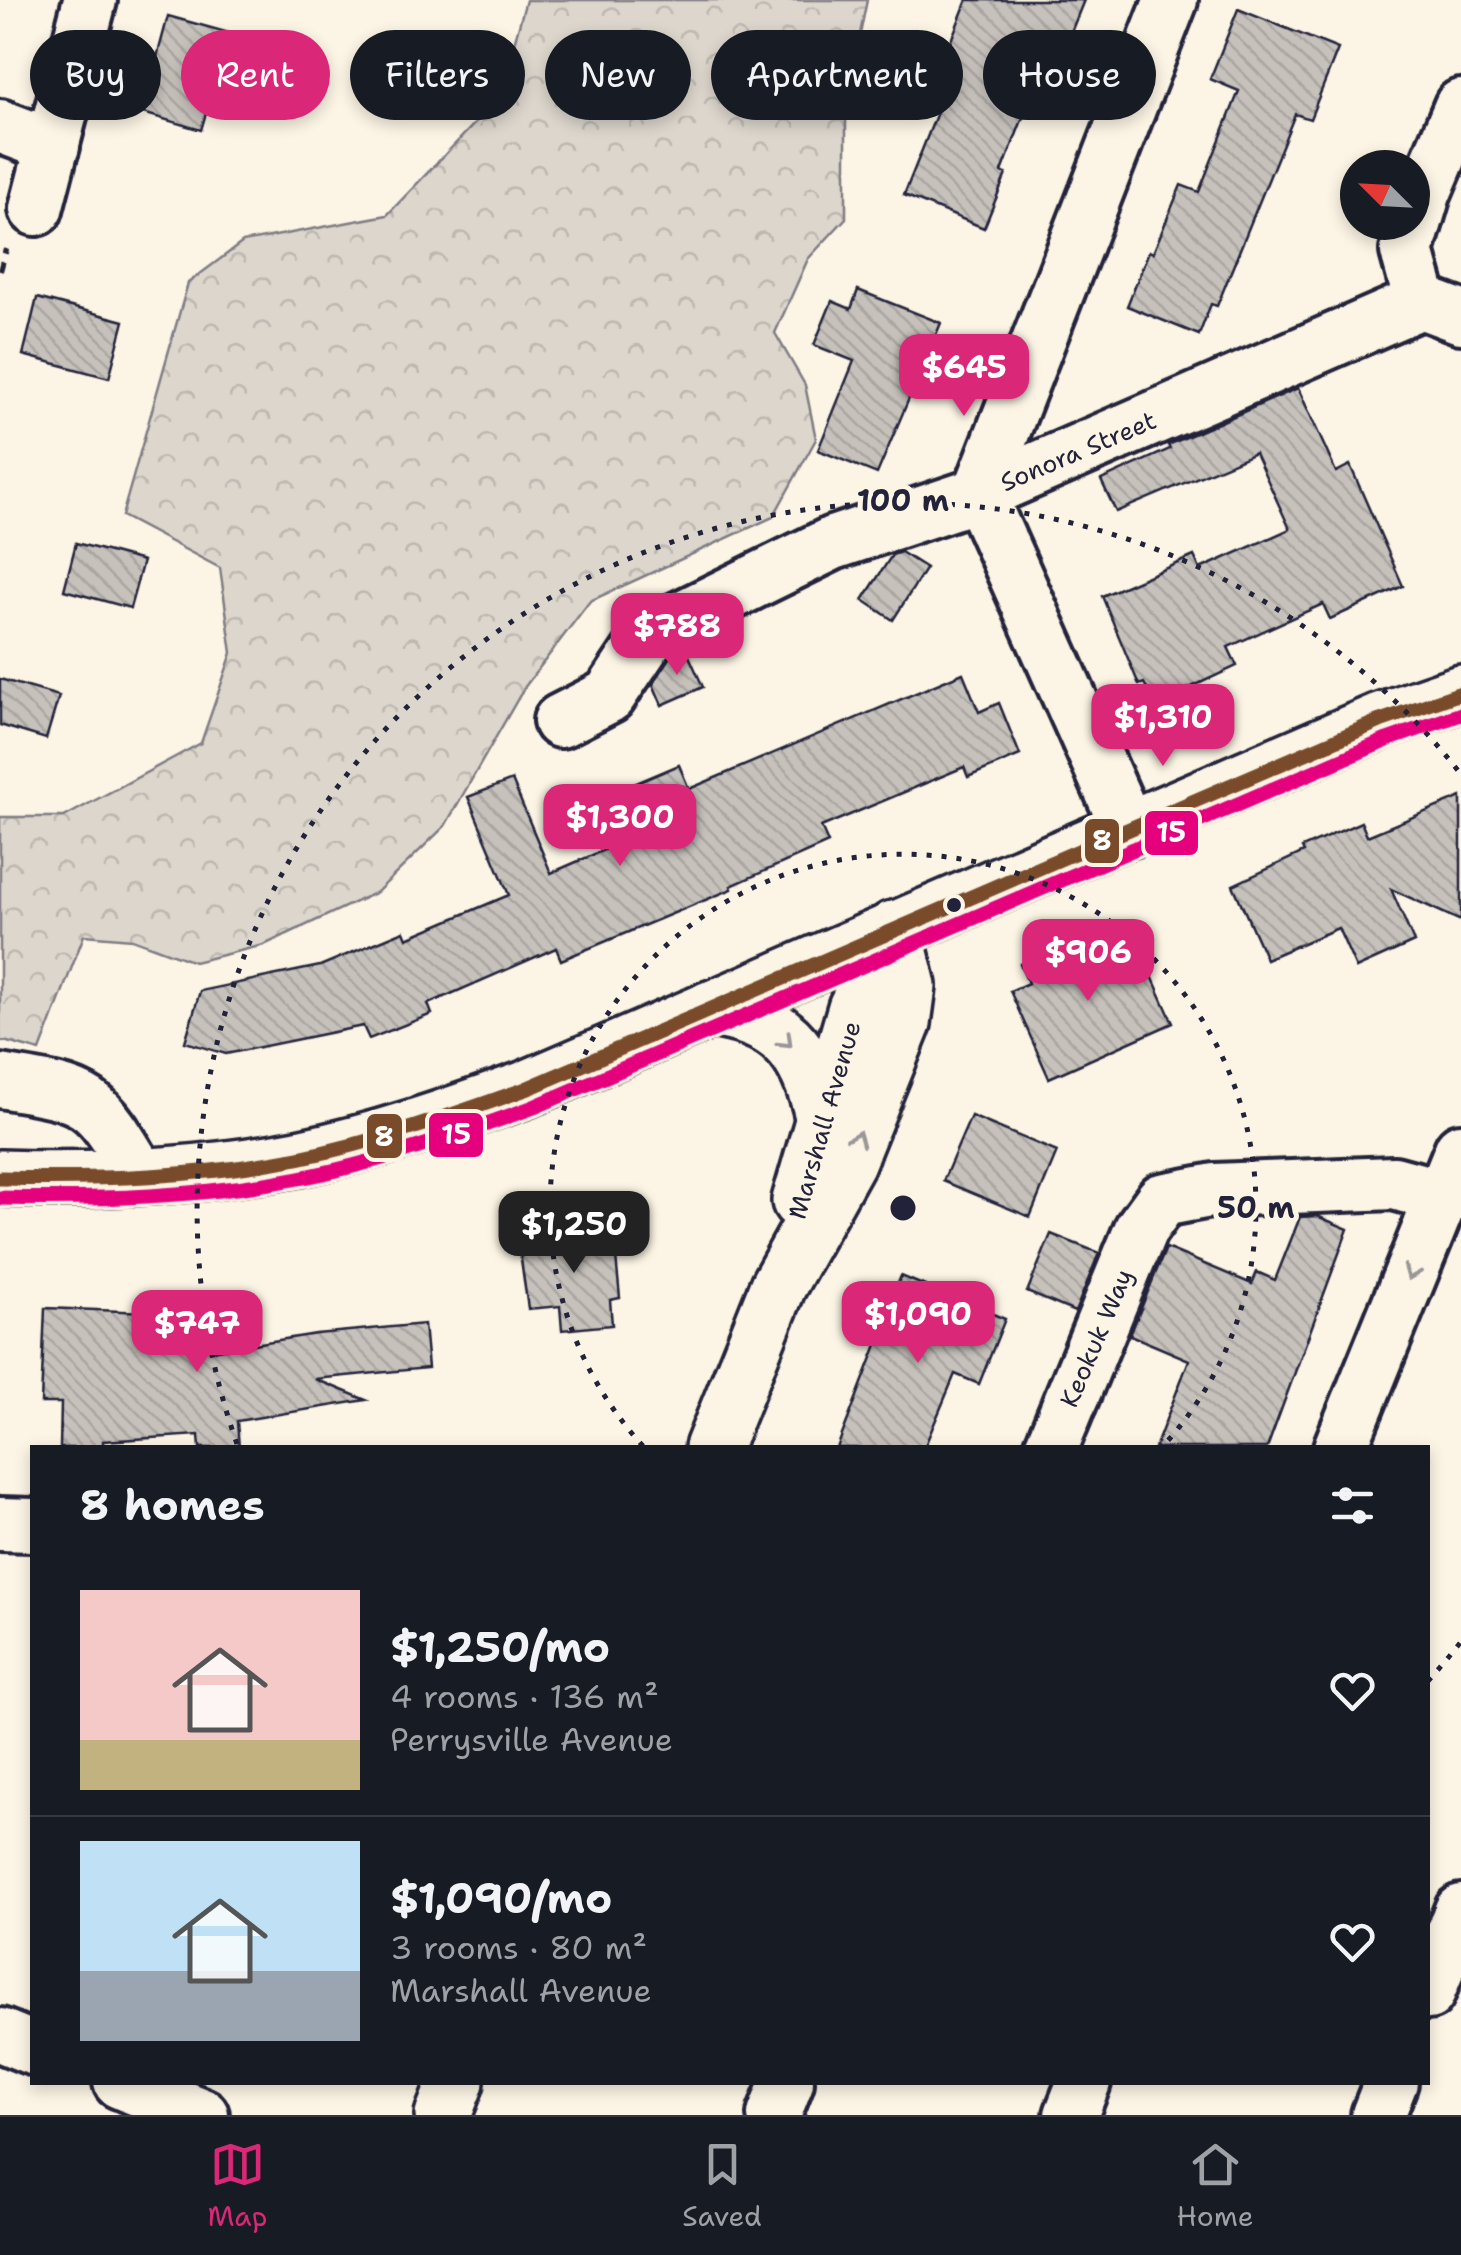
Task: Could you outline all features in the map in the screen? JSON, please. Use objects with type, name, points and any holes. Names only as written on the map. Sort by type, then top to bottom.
[{"type":"main road","points":[[0,1178],[141,1178],[298,1158],[380,1137],[526,1089],[1380,721],[1461,693]]},
{"type":"main road","name":"Marshall Avenue","points":[[714,1445],[778,1286],[856,1008],[894,929]]},
{"type":"main road","name":"Marshall Avenue","points":[[778,1286],[847,1162],[903,1023],[908,986],[894,929]]},
{"type":"main road","points":[[710,1009],[756,1019],[788,1040],[810,1070],[823,1116]]},
{"type":"main road","points":[[442,2115],[455,2085]]},
{"type":"street","points":[[36,210],[90,0]]},
{"type":"street","points":[[1128,831],[979,494],[1171,0]]},
{"type":"street","points":[[1441,310],[1408,251],[1424,194],[1461,106]]},
{"type":"street","points":[[0,126],[52,146]]},
{"type":"street","name":"Sonora Street","points":[[560,721],[608,696],[652,632],[833,543],[979,494],[1441,310]]},
{"type":"street","points":[[0,1081],[60,1091],[96,1108],[110,1124],[141,1178]]},
{"type":"street","points":[[1341,1445],[1452,1173]]},
{"type":"street","name":"Keokuk Way","points":[[1052,1445],[1141,1229],[1162,1200],[1216,1190],[1394,1183],[1452,1173]]},
{"type":"street","points":[[0,1524],[30,1525]]},
{"type":"street","points":[[1430,1988],[1461,1911]]},
{"type":"street","points":[[0,2035],[30,2047]]},
{"type":"street","points":[[127,2085],[202,2115]]},
{"type":"street","points":[[774,2115],[786,2085]]},
{"type":"street","points":[[1070,2115],[1083,2085]]},
{"type":"street","points":[[1378,2115],[1390,2085]]},
{"type":"green space","points":[[526,0],[867,0],[861,30],[711,30],[711,120],[846,120],[846,218],[808,259],[775,333],[805,385],[816,439],[773,517],[590,601],[524,688],[445,826],[377,892],[264,945],[194,962],[132,939],[84,935],[40,1051],[0,1040],[0,817],[64,817],[201,743],[232,653],[220,568],[122,516],[188,283],[243,242],[387,215],[478,120],[525,120],[525,30],[518,30]]},
{"type":"building","points":[[967,0],[1084,0],[1072,30],[983,30],[983,120],[1022,120],[984,228],[904,195],[934,120],[963,120],[963,30],[955,30]]},
{"type":"building","points":[[1238,9],[1338,49],[1310,119],[1295,114],[1217,306],[1211,304],[1199,335],[1127,306],[1181,185],[1199,192],[1239,91],[1210,79]]},
{"type":"building","points":[[168,16],[219,30],[181,30],[181,120],[204,120],[201,130],[161,118],[161,42]]},
{"type":"building","points":[[858,290],[941,323],[877,474],[818,450],[854,361],[814,345],[832,301],[851,309]]},
{"type":"building","points":[[37,298],[124,321],[109,378],[23,355]]},
{"type":"building","points":[[1298,388],[1336,472],[1350,465],[1403,586],[1330,619],[1323,604],[1228,647],[1237,666],[1155,704],[1144,683],[1139,685],[1102,596],[1194,556],[1200,569],[1290,529],[1255,453],[1116,512],[1101,480],[1170,449],[1168,445]]},
{"type":"building","points":[[76,543],[143,561],[130,608],[64,590]]},
{"type":"building","points":[[901,552],[926,568],[893,620],[863,600],[892,555]]},
{"type":"building","points":[[686,649],[703,687],[662,705],[653,684],[672,655]]},
{"type":"building","points":[[963,673],[979,712],[999,703],[1020,755],[968,777],[964,767],[821,827],[828,843],[731,886],[732,889],[561,960],[556,948],[428,1004],[432,1014],[369,1039],[363,1026],[226,1054],[185,1042],[200,991],[320,966],[404,931],[407,938],[509,895],[468,797],[512,780],[551,873],[620,843],[601,798],[679,765],[689,789]]},
{"type":"building","points":[[0,679],[59,696],[46,739],[0,725]]},
{"type":"building","points":[[1461,797],[1461,921],[1391,889],[1414,942],[1356,968],[1338,928],[1266,959],[1233,885],[1361,822],[1367,836]]},
{"type":"building","points":[[1134,936],[1173,1023],[1049,1078],[1010,991],[1028,983],[1020,964],[1059,947],[1068,966]]},
{"type":"building","points":[[971,1116],[1057,1152],[1030,1217],[943,1181]]},
{"type":"building","points":[[1317,1216],[1348,1229],[1268,1445],[1156,1445],[1189,1360],[1130,1335],[1166,1248],[1252,1284],[1257,1272],[1275,1280],[1300,1217]]},
{"type":"building","points":[[613,1226],[620,1298],[610,1300],[612,1325],[562,1330],[560,1306],[528,1309],[519,1245],[553,1242],[552,1231]]},
{"type":"building","points":[[1051,1234],[1099,1253],[1075,1312],[1027,1292]]},
{"type":"building","points":[[901,1276],[1005,1319],[979,1384],[955,1374],[925,1445],[838,1445],[878,1342],[874,1341]]},
{"type":"building","points":[[45,1308],[185,1310],[186,1335],[209,1334],[210,1351],[316,1334],[424,1324],[428,1368],[315,1379],[366,1400],[237,1421],[239,1445],[200,1445],[199,1435],[103,1441],[103,1445],[60,1445],[61,1403],[41,1403]]},
{"type":"transit line","name":"8","points":[[0,1178],[112,1178],[261,1164],[327,1152],[441,1118],[526,1089],[1380,721],[1461,693]]},
{"type":"transit line","name":"15","points":[[0,1198],[112,1198],[225,1189],[329,1172],[447,1138],[534,1107],[1387,740],[1461,714]]}]
